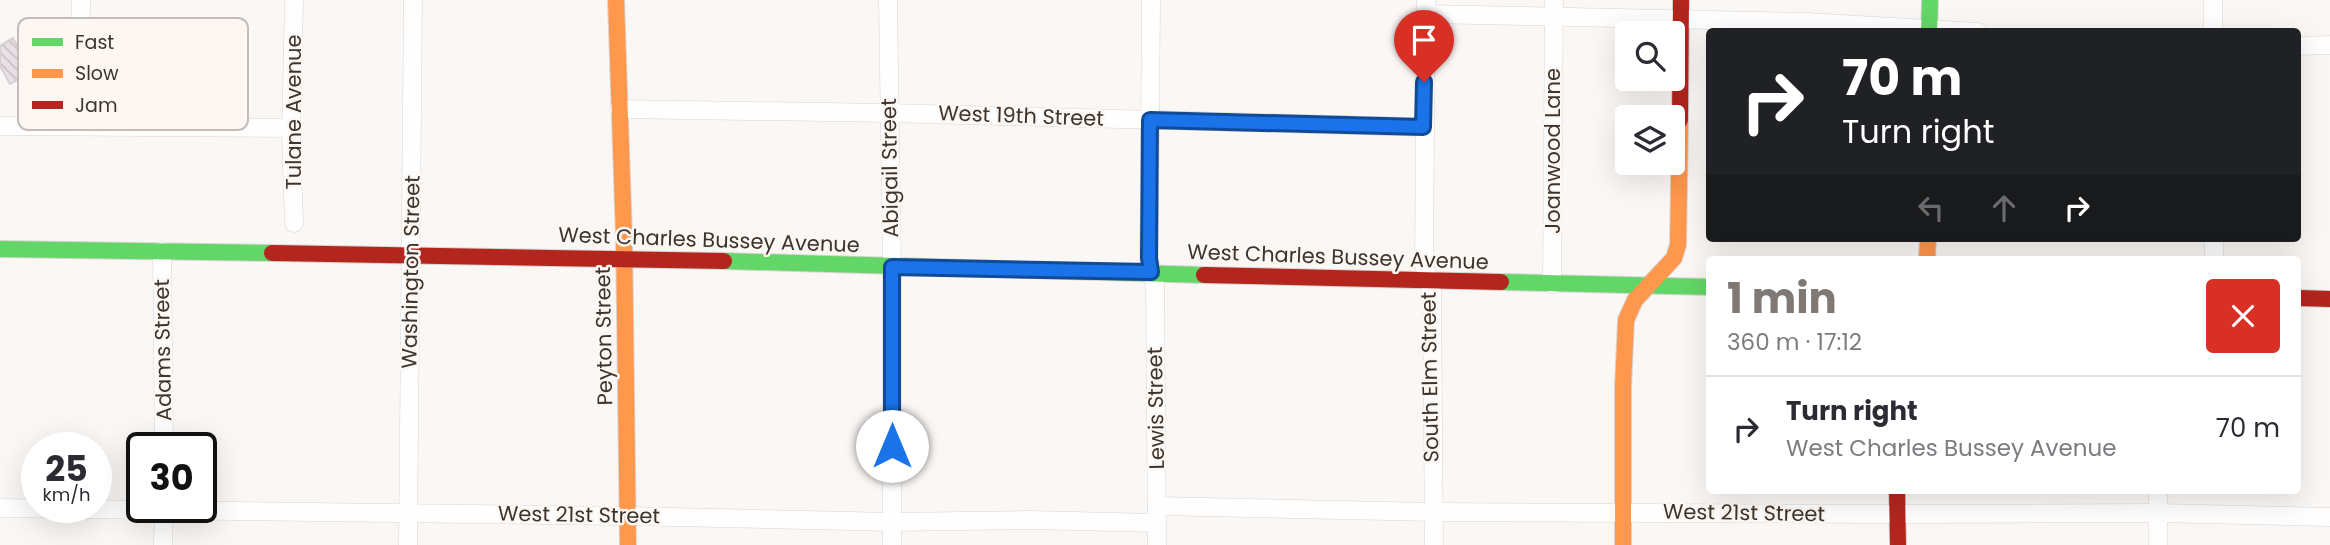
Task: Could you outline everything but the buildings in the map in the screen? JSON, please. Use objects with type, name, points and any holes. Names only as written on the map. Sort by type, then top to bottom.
[{"type":"street","points":[[81,0],[81,18]]},
{"type":"street","name":"Tulane Avenue","points":[[294,223],[292,128],[295,0]]},
{"type":"street","name":"Washington Street","points":[[408,545],[413,0]]},
{"type":"street","name":"Peyton Street","points":[[616,0],[624,258],[628,545]]},
{"type":"street","name":"Abigail Street","points":[[888,0],[892,545]]},
{"type":"street","name":"Lewis Street","points":[[1151,0],[1149,258],[1155,285],[1157,545]]},
{"type":"street","points":[[1623,545],[1626,320],[1631,307],[1646,286],[1674,258],[1678,245],[1681,0]]},
{"type":"street","points":[[1929,28],[1930,0]]},
{"type":"street","points":[[2213,0],[2213,28]]},
{"type":"street","points":[[1426,7],[1554,9],[1681,19],[1807,22],[1888,28]]},
{"type":"street","name":"South Elm Street","points":[[1426,7],[1424,265],[1432,292],[1434,545]]},
{"type":"street","name":"Joanwood Lane","points":[[1552,284],[1554,9]]},
{"type":"street","points":[[2301,46],[2330,45]]},
{"type":"street","name":"West 19th Street","points":[[619,109],[1423,127]]},
{"type":"street","points":[[0,126],[18,126]]},
{"type":"street","points":[[248,128],[292,128]]},
{"type":"street","name":"West Charles Bussey Avenue","points":[[0,249],[410,253],[1151,272],[1428,282],[1706,287]]},
{"type":"street","name":"Adams Street","points":[[162,251],[164,432]]},
{"type":"street","points":[[2301,298],[2330,299]]},
{"type":"street","points":[[1897,494],[1898,545]]},
{"type":"street","points":[[2158,494],[2158,545]]},
{"type":"street","name":"West 21st Street","points":[[0,509],[126,509]]},
{"type":"street","name":"West 21st Street","points":[[217,510],[892,522],[1157,515],[1433,512],[2158,513],[2330,517]]},
{"type":"street","points":[[163,545],[164,523]]},
{"type":"traffic: fast","points":[[1929,28],[1930,0]]},
{"type":"traffic: fast","points":[[0,249],[272,253]]},
{"type":"traffic: fast","points":[[724,261],[1204,275]]},
{"type":"traffic: fast","points":[[1501,282],[1706,287]]},
{"type":"traffic: slow","points":[[616,0],[624,237],[628,545]]},
{"type":"traffic: slow","points":[[1623,545],[1623,387],[1626,320],[1635,300],[1674,258],[1678,245],[1679,175]]},
{"type":"traffic: slow","points":[[1927,256],[1928,242]]},
{"type":"traffic: jam","points":[[1680,105],[1681,0]]},
{"type":"traffic: jam","points":[[272,253],[724,261]]},
{"type":"traffic: jam","points":[[1204,275],[1501,282]]},
{"type":"traffic: jam","points":[[2301,298],[2330,299]]},
{"type":"traffic: jam","points":[[1897,494],[1898,545]]},
{"type":"route","points":[[892,446],[892,267],[1151,272],[1150,120],[1423,127],[1424,82]]}]
